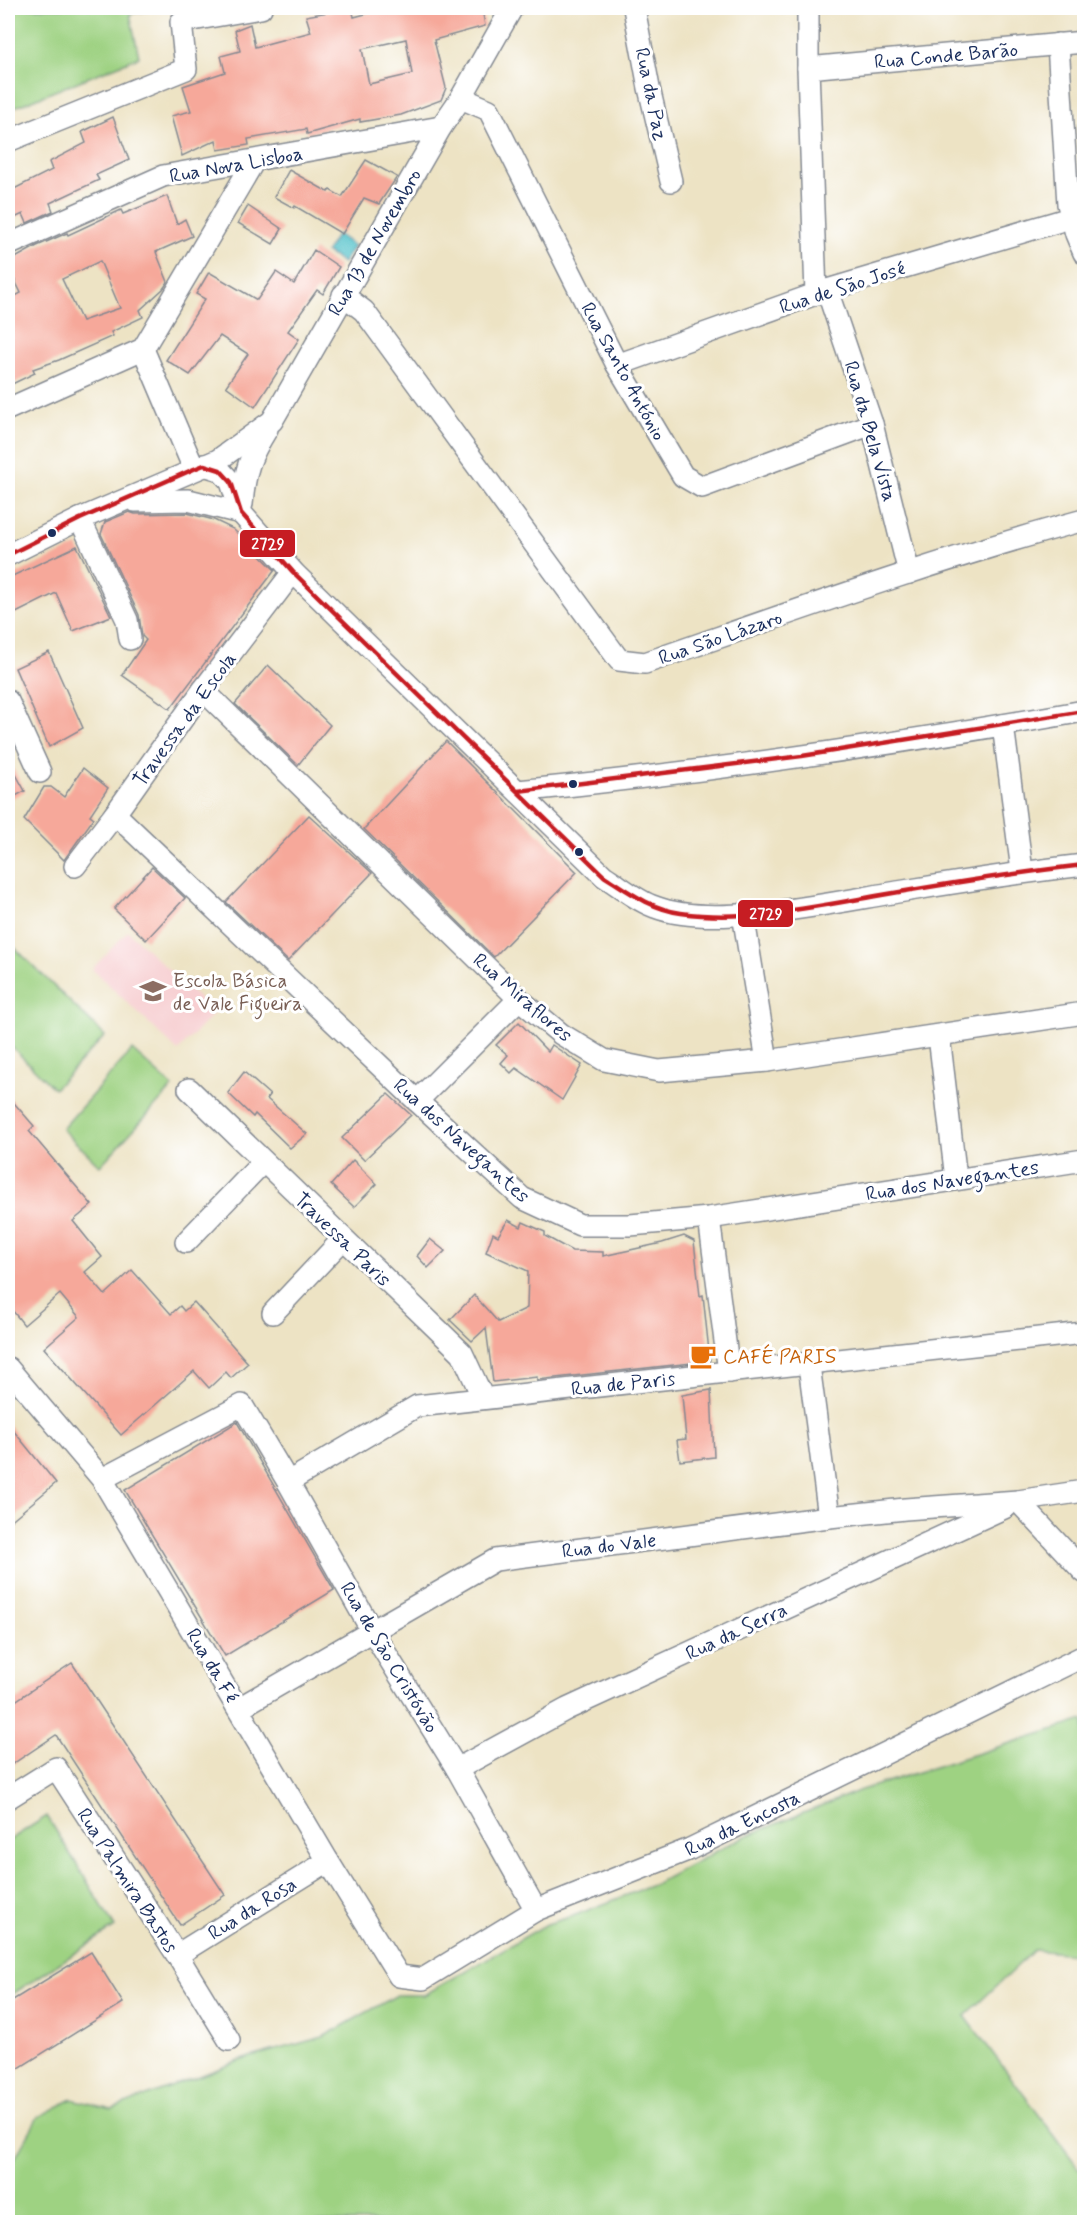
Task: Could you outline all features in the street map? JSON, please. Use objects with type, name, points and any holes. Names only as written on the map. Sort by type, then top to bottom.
[{"type":"street","points":[[8,141],[186,69],[181,22],[261,8]]},
{"type":"street","name":"Rua 13 de Novembro","points":[[8,555],[80,519],[206,464],[272,421],[343,295],[512,8]]},
{"type":"street","name":"Rua da Paz","points":[[634,8],[649,88],[671,181]]},
{"type":"street","name":"Rua da Bela Vista","points":[[808,8],[808,68],[822,292],[872,424],[909,573]]},
{"type":"street","name":"Rua Conde Barão","points":[[808,68],[1084,42]]},
{"type":"street","points":[[1058,44],[1070,218],[1084,253]]},
{"type":"street","name":"Rua Santo António","points":[[461,98],[489,110],[617,365],[683,476],[702,487],[872,424]]},
{"type":"street","name":"Rua Nova Lisboa","points":[[8,245],[164,176],[441,127]]},
{"type":"street","points":[[8,409],[143,349],[254,161]]},
{"type":"street","name":"Rua de São José","points":[[617,365],[822,292],[1070,218]]},
{"type":"street","name":"Rua São Lázaro","points":[[343,295],[364,310],[619,660],[645,663],[909,573],[1084,520]]},
{"type":"street","points":[[143,349],[206,464],[206,486],[215,505]]},
{"type":"street","points":[[241,513],[244,477],[251,454],[272,421]]},
{"type":"street","points":[[206,464],[220,470],[231,483],[241,513],[293,572],[604,876],[654,907],[694,915],[743,914],[800,908],[1084,864]]},
{"type":"street","points":[[123,502],[188,500],[241,513]]},
{"type":"street","points":[[80,519],[127,620],[130,639]]},
{"type":"street","name":"Travessa da Escola","points":[[75,866],[116,814],[204,690],[293,572]]},
{"type":"street","name":"Rua Miraflores","points":[[204,690],[519,999],[561,1035],[604,1059],[659,1071],[767,1061],[1084,1013]]},
{"type":"street","points":[[8,701],[40,772]]},
{"type":"street","points":[[518,791],[641,778],[1084,711]]},
{"type":"street","points":[[1003,725],[1022,872]]},
{"type":"street","name":"Rua dos Navegantes","points":[[116,814],[522,1198],[580,1225],[630,1225],[709,1218],[1084,1160]]},
{"type":"street","points":[[743,914],[767,1061]]},
{"type":"street","points":[[417,1101],[519,999]]},
{"type":"street","points":[[939,1036],[956,1179]]},
{"type":"street","name":"Travessa Paris","points":[[189,1089],[462,1353],[483,1398]]},
{"type":"street","points":[[186,1242],[263,1162]]},
{"type":"street","points":[[709,1218],[729,1372]]},
{"type":"street","points":[[273,1313],[343,1239]]},
{"type":"street","name":"Rua de Paris","points":[[288,1482],[417,1406],[809,1365],[1084,1333]]},
{"type":"street","points":[[809,1365],[829,1517]]},
{"type":"street","name":"Rua da Fé","points":[[8,1368],[102,1479],[239,1708],[327,1861],[399,1976]]},
{"type":"street","name":"Rua de São Cristóvão","points":[[102,1479],[242,1405],[372,1631],[457,1770],[536,1910]]},
{"type":"street","points":[[1018,1501],[1084,1491]]},
{"type":"street","points":[[1018,1501],[1084,1572]]},
{"type":"street","name":"Rua do Vale","points":[[239,1708],[495,1560],[829,1517],[1018,1501]]},
{"type":"street","name":"Rua da Serra","points":[[457,1770],[567,1709],[1018,1501]]},
{"type":"street","name":"Rua da Encosta","points":[[399,1976],[423,1979],[536,1910],[690,1849],[1084,1656]]},
{"type":"street","name":"Rua Palmira Bastos","points":[[8,1798],[56,1768],[229,2040]]},
{"type":"street","name":"Rua da Rosa","points":[[177,1955],[327,1861]]},
{"type":"shaded area","name":"Escola Básica de Vale Figueira","points":[[128,931],[214,1013],[178,1051],[92,969]]},
{"type":"green space","points":[[8,8],[161,8],[130,14],[139,57],[8,110]]},
{"type":"green space","points":[[15,948],[105,1036],[54,1089],[8,1043],[8,956]]},
{"type":"green space","points":[[132,1050],[173,1087],[100,1166],[62,1129]]},
{"type":"green space","points":[[1084,1720],[1084,1955],[1034,1950],[965,2016],[1084,2175],[1084,2222],[8,2222],[8,2171],[38,2117],[72,2099],[112,2109],[250,2057],[323,2037],[397,1995],[424,1995],[547,1924],[655,1884],[741,1838],[861,1790]]},
{"type":"green space","points":[[47,1816],[115,1927],[8,1997],[8,1841]]},
{"type":"water","points":[[337,234],[354,246],[343,263],[326,252]]},
{"type":"building","points":[[350,8],[352,8],[354,17],[388,8],[392,8],[393,11],[414,8],[482,8],[485,26],[434,40],[446,88],[441,100],[401,115],[360,122],[360,119],[307,134],[306,129],[248,139],[249,145],[218,150],[216,140],[182,156],[171,116],[191,111],[183,86],[225,72],[221,56],[240,51],[235,30],[250,24],[255,47],[311,32],[306,16]],"holes":[[[406,39],[412,74],[369,84],[362,49]]]},
{"type":"building","points":[[113,117],[129,160],[96,175],[99,180],[50,203],[53,211],[27,223],[23,214],[8,221],[8,192],[52,170],[49,162],[86,143],[82,132]]},
{"type":"building","points":[[366,160],[397,177],[379,204],[364,198],[342,234],[295,206],[294,208],[274,197],[289,170],[328,192],[330,190],[342,197]]},
{"type":"building","points":[[167,196],[177,224],[185,219],[192,236],[156,252],[168,282],[140,310],[143,317],[111,332],[113,336],[33,369],[35,373],[8,386],[8,300],[21,293],[8,262],[37,246],[67,233],[68,235],[121,210],[123,214]],"holes":[[[100,261],[120,308],[82,321],[62,279]]]},
{"type":"building","points":[[248,206],[282,229],[273,244],[238,223]]},
{"type":"building","points":[[314,250],[339,267],[323,294],[317,290],[288,331],[299,339],[255,407],[226,386],[248,354],[220,336],[190,375],[166,360],[205,299],[196,294],[209,272],[257,300],[276,272],[294,284]]},
{"type":"building","points":[[129,512],[135,514],[187,513],[214,520],[233,529],[275,570],[170,709],[122,675],[146,640],[142,636],[139,615],[101,534],[105,522]]},
{"type":"building","points":[[77,546],[111,616],[73,631],[56,593],[8,617],[8,578]]},
{"type":"building","points":[[49,652],[83,728],[49,747],[15,668]]},
{"type":"building","points":[[268,665],[330,725],[298,765],[235,704]]},
{"type":"building","points":[[446,741],[577,872],[494,957],[364,829]]},
{"type":"building","points":[[8,760],[25,791],[8,800]]},
{"type":"building","points":[[83,768],[108,788],[90,815],[94,818],[64,860],[24,820],[44,787],[51,787],[64,797]]},
{"type":"building","points":[[309,815],[372,873],[288,961],[226,902]]},
{"type":"building","points":[[152,867],[185,898],[146,940],[114,909]]},
{"type":"building","points":[[519,1022],[548,1052],[552,1045],[582,1065],[562,1100],[516,1068],[511,1073],[501,1063],[508,1055],[496,1045]]},
{"type":"building","points":[[244,1072],[270,1095],[267,1099],[307,1134],[290,1148],[255,1114],[253,1117],[228,1093]]},
{"type":"building","points":[[388,1094],[411,1115],[364,1160],[342,1138]]},
{"type":"building","points":[[8,1096],[34,1126],[29,1131],[92,1205],[73,1221],[102,1257],[85,1272],[105,1295],[132,1270],[171,1314],[180,1306],[184,1311],[194,1302],[248,1363],[231,1378],[226,1372],[209,1388],[194,1371],[121,1435],[44,1348],[79,1317],[60,1294],[24,1325],[8,1305]]},
{"type":"building","points":[[353,1160],[377,1184],[354,1207],[331,1185]]},
{"type":"building","points":[[508,1220],[521,1227],[523,1222],[545,1232],[545,1236],[572,1251],[603,1252],[603,1256],[684,1236],[694,1241],[710,1361],[537,1380],[537,1377],[493,1382],[486,1328],[472,1341],[450,1320],[474,1295],[498,1322],[527,1308],[528,1271],[486,1252],[493,1233],[498,1236]]},
{"type":"building","points":[[430,1239],[445,1251],[428,1268],[417,1256]]},
{"type":"building","points":[[711,1390],[714,1457],[680,1461],[677,1440],[686,1439],[682,1395]]},
{"type":"building","points":[[237,1422],[334,1590],[225,1656],[125,1490]]},
{"type":"building","points":[[8,1424],[56,1483],[8,1523]]},
{"type":"building","points":[[72,1663],[225,1895],[180,1925],[56,1735],[8,1767],[8,1706]]},
{"type":"building","points":[[91,1952],[123,2003],[8,2075],[8,2003]]},
{"type":"transit line","name":"2729","points":[[8,555],[80,519],[194,469],[204,465],[220,470],[231,482],[241,513],[293,572],[604,876],[641,899],[670,911],[730,916],[779,912],[980,879],[1084,865]]},
{"type":"transit line","name":"2729","points":[[518,791],[802,756],[1084,711]]},
{"type":"place","name":"Escola Básica de Vale Figueira","points":[[153,991]]},
{"type":"place","name":"CAFÉ PARIS","points":[[703,1356]]}]
